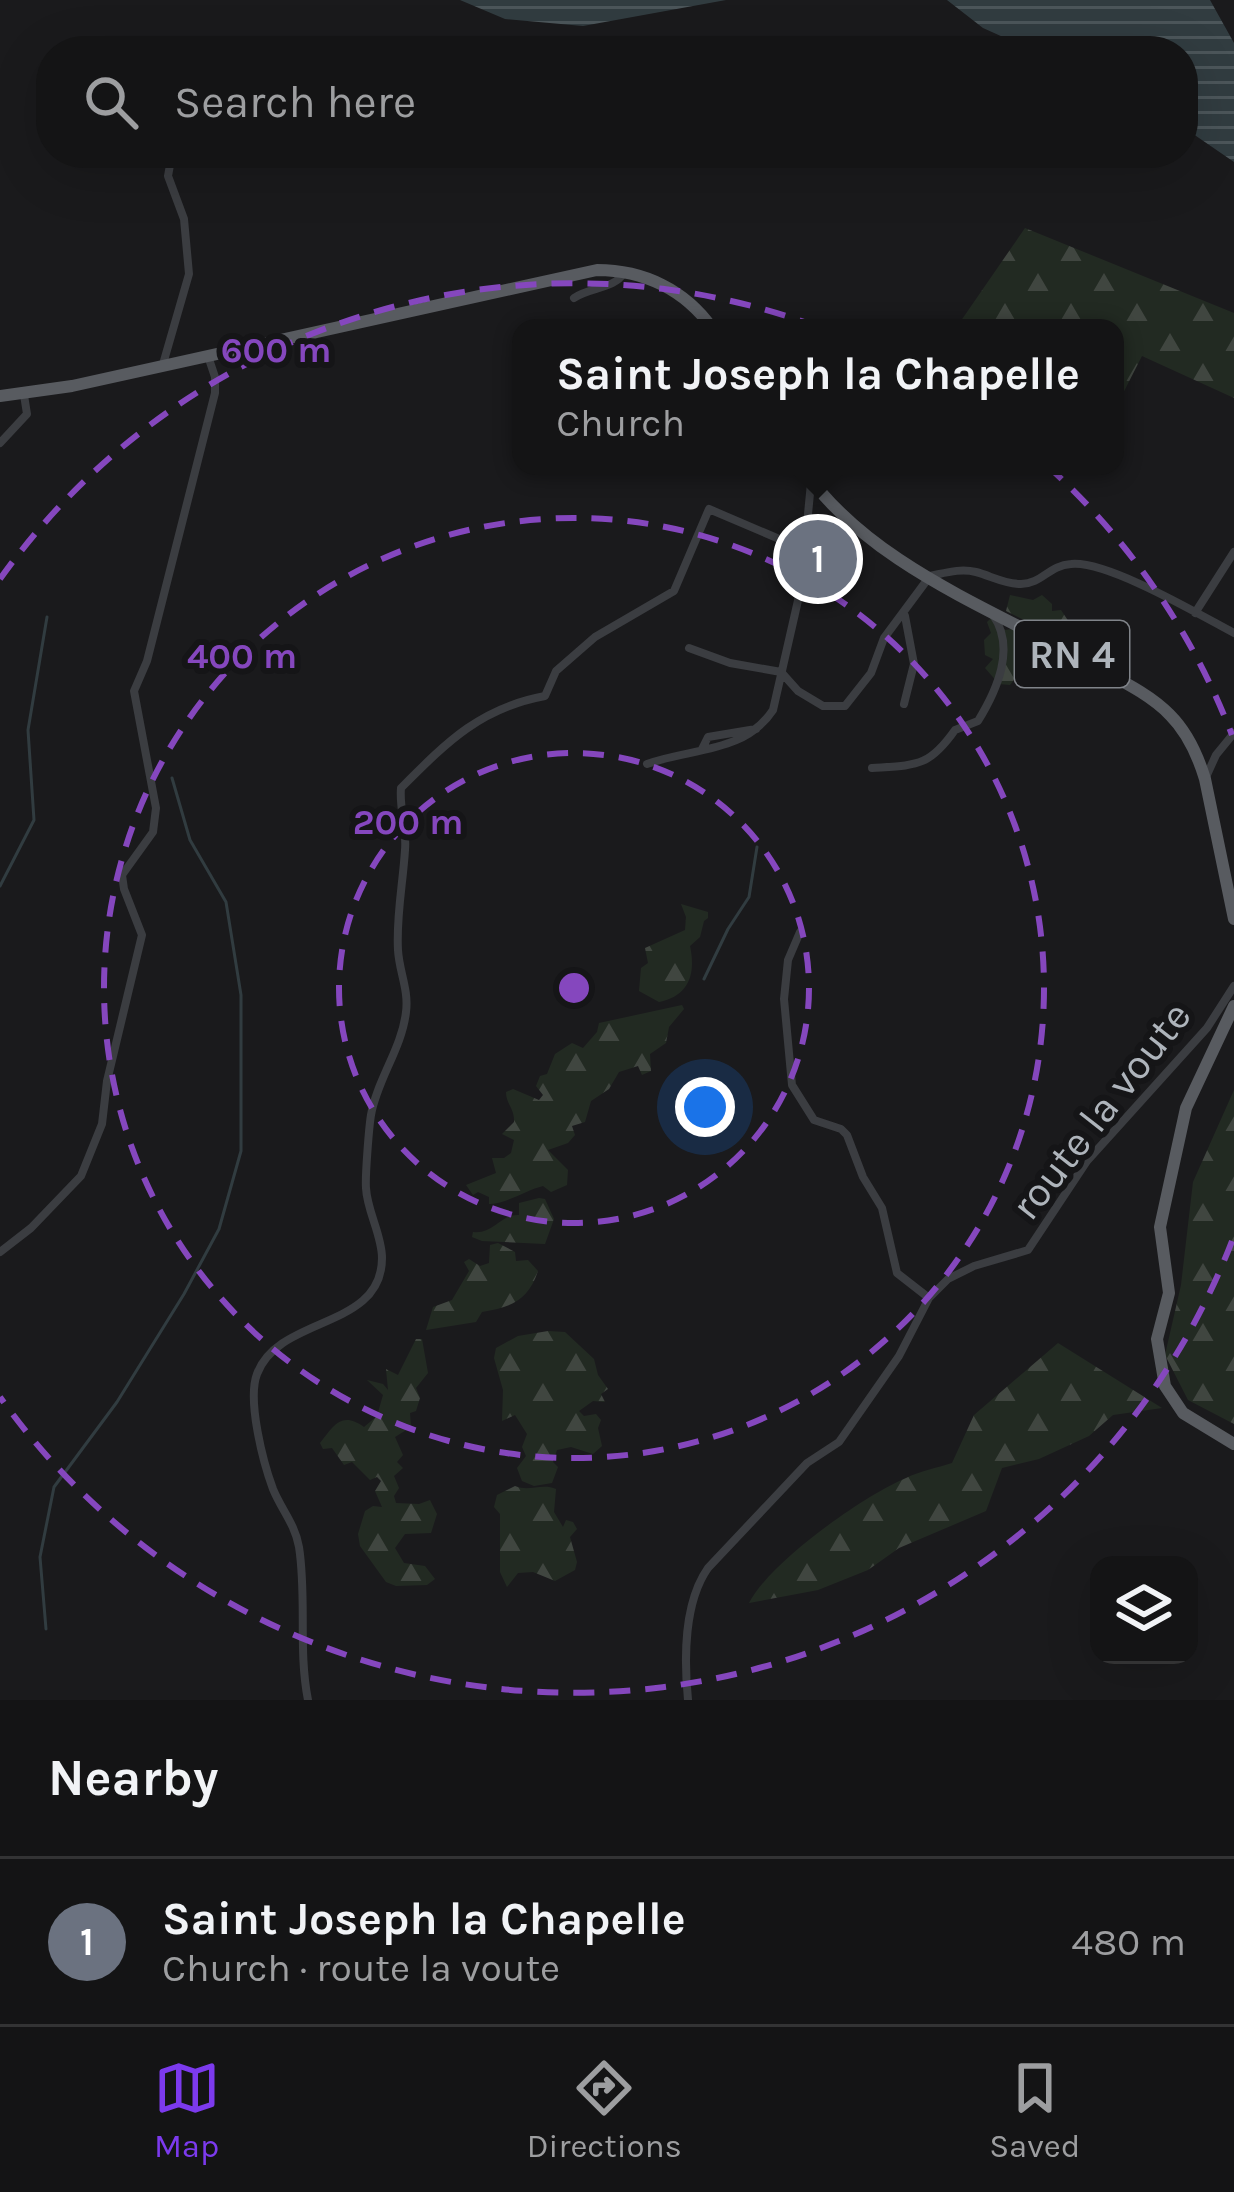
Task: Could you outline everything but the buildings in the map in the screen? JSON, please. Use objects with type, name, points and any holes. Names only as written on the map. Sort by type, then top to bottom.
[{"type":"main road","points":[[0,396],[24,395],[596,270],[625,272],[662,284],[703,319]]},
{"type":"main road","name":"RN 4","points":[[807,475],[874,542],[1173,717],[1205,779],[1234,919]]},
{"type":"main road","points":[[1233,1012],[1186,1108],[1160,1227],[1169,1293],[1157,1339],[1165,1386],[1183,1413],[1234,1444]]},
{"type":"street","points":[[163,364],[190,274],[184,219],[169,168]]},
{"type":"street","points":[[574,298],[591,288],[616,283],[625,272]]},
{"type":"street","points":[[0,1252],[31,1228],[81,1176],[102,1124],[107,1081],[142,935],[122,875],[153,832],[157,808],[134,686],[147,661],[214,393],[215,377],[207,355]]},
{"type":"street","points":[[0,442],[27,414],[24,395]]},
{"type":"street","points":[[647,764],[748,738],[773,710],[807,561],[811,481]]},
{"type":"street","points":[[308,1700],[301,1665],[304,1612],[298,1546],[274,1490],[253,1399],[254,1382],[273,1349],[312,1325],[358,1309],[378,1280],[382,1257],[365,1187],[371,1115],[406,1015],[406,986],[398,952],[405,850],[401,788],[462,730],[511,703],[545,696],[556,670],[595,637],[674,591],[709,509],[791,544],[805,544]]},
{"type":"street","points":[[1195,613],[1234,552]]},
{"type":"street","points":[[689,648],[730,663],[781,672],[798,691],[823,706],[845,706],[871,673],[884,638],[930,576],[965,570],[1029,584],[1041,580],[1050,569],[1078,563],[1124,577],[1234,633]]},
{"type":"street","points":[[872,768],[928,760],[944,751],[955,730],[978,721],[992,695],[1006,643],[988,608]]},
{"type":"street","points":[[904,614],[914,664],[904,704]]},
{"type":"street","points":[[1205,779],[1234,733]]},
{"type":"street","points":[[688,1700],[685,1673],[694,1587],[807,1463],[839,1442],[899,1356],[929,1298],[897,1273],[882,1208],[863,1177],[847,1135],[814,1120],[795,1094],[784,999],[788,960],[800,932]]},
{"type":"street","name":"route la voute","points":[[929,1298],[961,1272],[1028,1250],[1087,1161],[1207,1028],[1234,986]]},
{"type":"green space","points":[[1025,228],[1234,313],[1234,398],[1142,356],[1124,391],[1124,319],[962,319]]},
{"type":"green space","points":[[1010,595],[1033,600],[1042,595],[1052,604],[1052,611],[1061,610],[1069,622],[1097,632],[1094,652],[1087,654],[1059,640],[1048,626],[1036,626],[1006,611]]},
{"type":"green space","points":[[992,617],[1005,630],[1017,628],[1040,646],[1032,653],[1034,660],[1015,664],[1018,675],[1010,685],[999,684],[985,668],[993,659],[985,655],[984,640],[991,633],[987,622]]},
{"type":"green space","points":[[681,904],[708,912],[708,918],[690,946],[692,966],[684,989],[659,1002],[639,991],[641,968],[648,963],[645,948],[685,930]]},
{"type":"green space","points":[[682,1005],[666,1043],[650,1054],[651,1071],[642,1075],[638,1066],[619,1072],[609,1089],[591,1101],[585,1122],[572,1126],[575,1135],[568,1143],[548,1150],[568,1170],[567,1185],[551,1192],[543,1186],[495,1204],[478,1192],[473,1195],[466,1185],[496,1173],[492,1158],[511,1153],[514,1140],[502,1134],[514,1122],[506,1092],[513,1089],[539,1100],[543,1095],[536,1086],[555,1054],[572,1043],[583,1048],[599,1023]]},
{"type":"green space","points":[[1234,1090],[1234,1424],[1188,1400],[1165,1355],[1181,1285],[1193,1182]]},
{"type":"green space","points":[[545,1199],[554,1219],[545,1244],[472,1237],[473,1232],[519,1215],[519,1203]]},
{"type":"green space","points":[[498,1243],[515,1252],[516,1261],[528,1260],[538,1271],[524,1296],[482,1312],[476,1322],[426,1330],[433,1307],[452,1300],[469,1271],[464,1262],[489,1263],[490,1245]]},
{"type":"green space","points":[[565,1332],[594,1359],[608,1389],[601,1394],[605,1402],[593,1401],[579,1411],[584,1416],[596,1414],[601,1420],[602,1446],[593,1454],[571,1447],[557,1450],[552,1483],[534,1486],[522,1481],[517,1468],[526,1456],[522,1447],[527,1434],[515,1415],[502,1421],[503,1390],[494,1358],[496,1348],[518,1336]]},
{"type":"green space","points":[[416,1339],[422,1339],[428,1373],[416,1388],[420,1398],[416,1411],[410,1413],[411,1427],[395,1437],[403,1455],[397,1462],[403,1468],[394,1476],[399,1488],[394,1496],[396,1503],[430,1500],[437,1514],[431,1533],[405,1534],[395,1548],[404,1563],[425,1566],[435,1579],[427,1585],[396,1586],[386,1582],[360,1546],[358,1534],[365,1511],[382,1507],[375,1491],[381,1481],[377,1477],[370,1480],[352,1462],[344,1465],[332,1448],[323,1449],[320,1443],[343,1420],[364,1427],[377,1416],[383,1395],[367,1380],[388,1390],[386,1369],[398,1375]]},
{"type":"green space","points":[[1058,1343],[1162,1408],[1113,1415],[1089,1436],[1039,1459],[1002,1468],[986,1511],[899,1548],[868,1570],[818,1590],[749,1603],[776,1569],[843,1515],[906,1478],[952,1463],[974,1415]]},
{"type":"green space","points":[[515,1486],[556,1489],[554,1512],[563,1527],[566,1520],[577,1529],[570,1537],[575,1570],[555,1581],[533,1572],[518,1573],[507,1587],[500,1572],[500,1514],[494,1507],[497,1495]]},
{"type":"shaded area","points":[[460,0],[726,0],[583,26],[505,19]]},
{"type":"shaded area","points":[[947,0],[1210,0],[1234,43],[1234,162],[1198,137],[1198,36],[1001,36]]},
{"type":"waterway","points":[[0,886],[34,820],[28,730],[47,617]]},
{"type":"waterway","points":[[46,1629],[40,1557],[54,1487],[117,1402],[184,1294],[219,1229],[241,1151],[241,995],[226,902],[190,840],[172,778]]},
{"type":"waterway","points":[[704,979],[749,897],[757,847]]},
{"type":"place","name":"Saint Joseph la Chapelle","points":[[818,559]]}]
